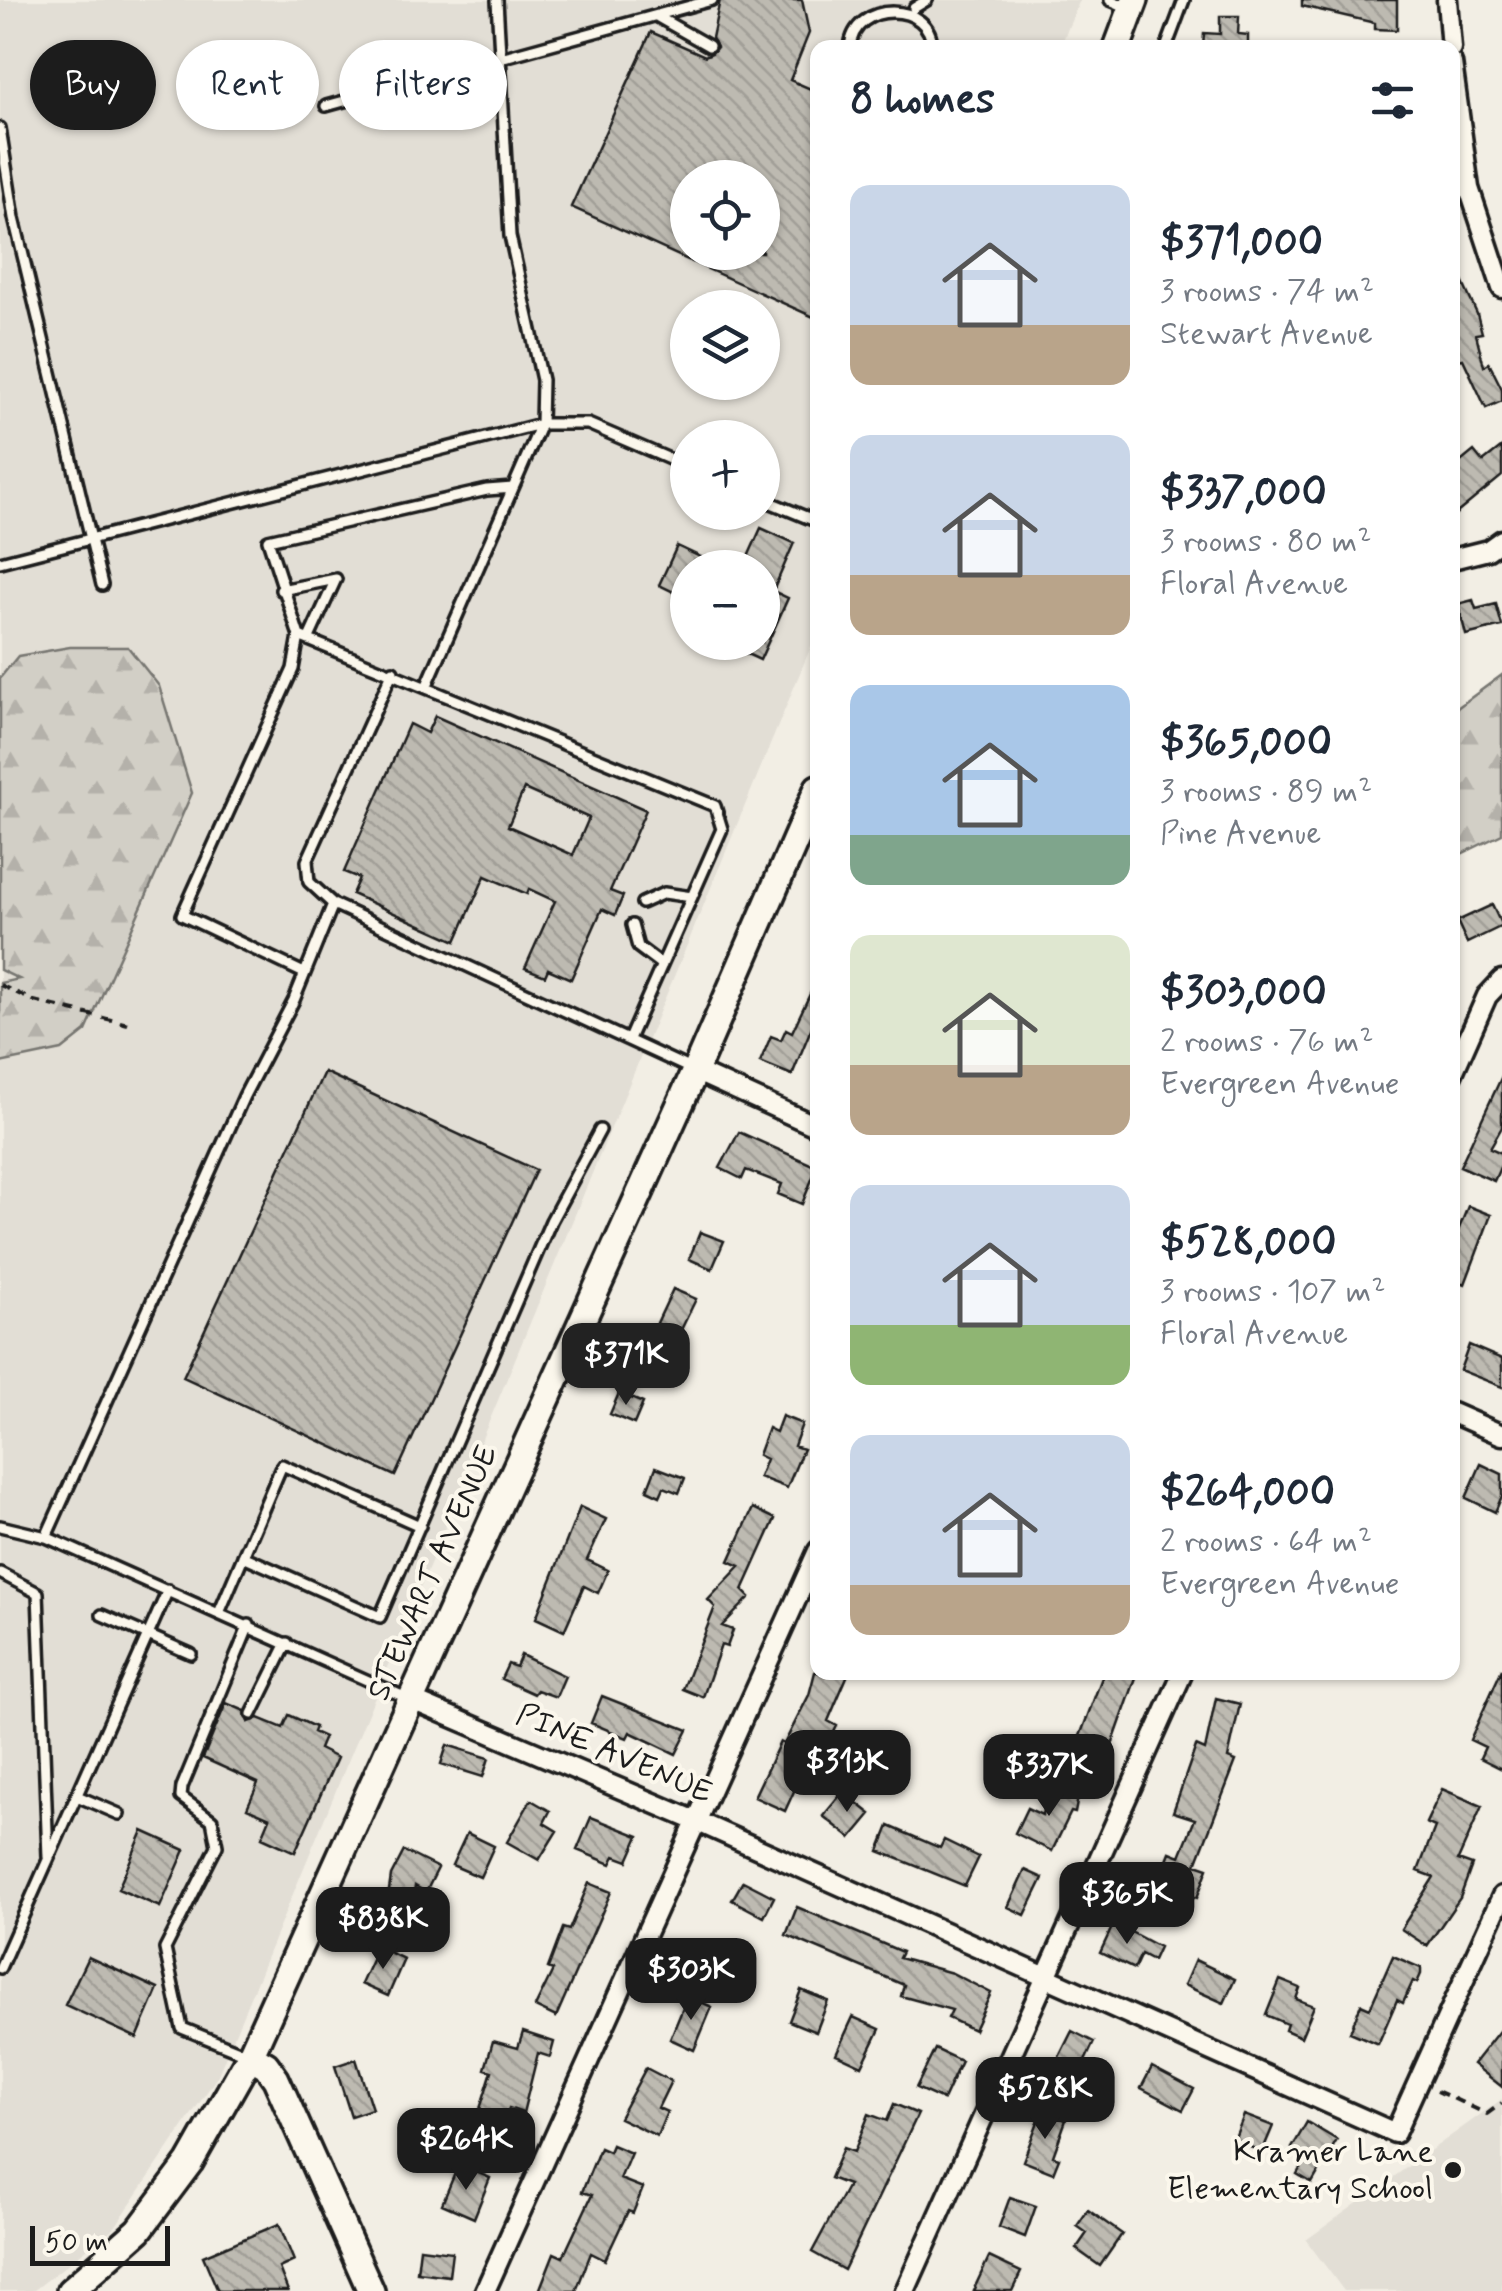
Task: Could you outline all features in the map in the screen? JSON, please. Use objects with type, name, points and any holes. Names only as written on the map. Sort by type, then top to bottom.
[{"type":"main road","points":[[1119,40],[1126,3]]},
{"type":"main road","name":"STEWART AVENUE","points":[[70,2291],[139,2230],[180,2176],[250,2056],[695,1071],[810,806]]},
{"type":"main road","points":[[250,2056],[266,2065],[276,2078],[370,2291]]},
{"type":"street","points":[[1447,0],[1450,40]]},
{"type":"street","points":[[1460,154],[1502,288]]},
{"type":"street","points":[[1460,557],[1488,550],[1502,540]]},
{"type":"street","points":[[1460,1043],[1487,996],[1502,980]]},
{"type":"street","points":[[695,1071],[810,1122]]},
{"type":"street","points":[[1460,1417],[1502,1435]]},
{"type":"street","points":[[485,2291],[810,1569]]},
{"type":"street","points":[[905,2291],[1179,1680]]},
{"type":"street","name":"PINE AVENUE","points":[[412,1700],[696,1821],[1395,2134],[1502,1896]]},
{"type":"lane","points":[[497,0],[499,40]]},
{"type":"lane","points":[[507,58],[712,0]]},
{"type":"lane","points":[[914,8],[928,0]]},
{"type":"lane","points":[[1169,40],[1184,0]]},
{"type":"lane","points":[[852,40],[855,22],[864,11],[888,1],[914,8],[931,30],[932,40]]},
{"type":"lane","points":[[658,17],[709,46]]},
{"type":"lane","points":[[326,106],[339,103]]},
{"type":"lane","points":[[0,128],[14,218],[102,585]]},
{"type":"lane","points":[[427,685],[541,424],[542,380],[510,236],[504,130]]},
{"type":"lane","points":[[0,562],[541,424],[588,424],[670,459]]},
{"type":"lane","points":[[513,488],[487,490],[268,540],[281,590],[304,636],[715,806],[722,830],[629,1040]]},
{"type":"lane","points":[[780,506],[810,519]]},
{"type":"lane","points":[[281,590],[336,578],[304,636],[182,915],[304,973]]},
{"type":"lane","points":[[393,671],[307,861],[309,882],[333,904],[695,1071]]},
{"type":"lane","points":[[642,904],[664,894],[692,897]]},
{"type":"lane","points":[[46,1536],[333,904]]},
{"type":"lane","points":[[632,925],[638,947],[662,965]]},
{"type":"lane","points":[[243,1556],[380,1617],[551,1221],[600,1130]]},
{"type":"lane","points":[[218,1612],[282,1465],[420,1526]]},
{"type":"lane","points":[[0,1526],[46,1536],[412,1700]]},
{"type":"lane","points":[[0,1573],[38,1593],[48,1860]]},
{"type":"lane","points":[[0,1968],[168,1590]]},
{"type":"lane","points":[[102,1615],[192,1654]]},
{"type":"lane","points":[[249,1625],[182,1787],[181,1797],[212,1820],[217,1846],[164,1948],[182,2028],[250,2056]]},
{"type":"lane","points":[[252,1714],[287,1643]]},
{"type":"lane","points":[[76,1796],[119,1814]]},
{"type":"path","points":[[0,985],[34,1002],[128,1024]]},
{"type":"path","points":[[1438,2091],[1487,2114],[1502,2103]]},
{"type":"shaded area","points":[[0,0],[1080,0],[1063,40],[810,40],[810,649],[217,2077],[115,2227],[33,2291],[0,2291]]},
{"type":"shaded area","name":"Kramer Lane Elementary School","points":[[1502,2099],[1502,2291],[1344,2291],[1306,2240]]},
{"type":"green space","points":[[70,647],[128,647],[159,686],[192,793],[86,1031],[62,1050],[0,1063],[0,983],[19,979],[0,970],[0,678],[18,656]]},
{"type":"green space","points":[[1502,675],[1502,834],[1460,855],[1460,706]]},
{"type":"building","points":[[720,0],[802,0],[809,33],[790,80],[810,89],[810,315],[780,302],[780,290],[754,290],[710,270],[780,270],[780,160],[670,160],[670,252],[571,207],[651,32],[705,56],[717,47],[712,38]]},
{"type":"building","points":[[1302,0],[1397,0],[1397,30],[1375,29],[1375,23],[1302,6]]},
{"type":"building","points":[[1220,16],[1239,16],[1238,34],[1248,35],[1248,40],[1204,40],[1204,33],[1220,34]]},
{"type":"building","points":[[1460,277],[1477,314],[1482,333],[1476,334],[1484,366],[1489,363],[1502,389],[1502,401],[1486,408],[1460,360]]},
{"type":"building","points":[[1502,447],[1502,476],[1460,510],[1460,462],[1474,451],[1483,462]]},
{"type":"building","points":[[760,530],[794,543],[780,575],[780,550],[751,550]]},
{"type":"building","points":[[670,561],[670,590],[659,585]]},
{"type":"building","points":[[780,594],[788,598],[780,616]]},
{"type":"building","points":[[1473,600],[1476,609],[1496,604],[1502,626],[1466,635],[1460,603]]},
{"type":"building","points":[[435,716],[646,810],[610,891],[623,896],[615,915],[602,909],[571,979],[548,969],[545,976],[525,968],[555,901],[529,889],[527,894],[485,876],[456,941],[352,894],[359,878],[344,872],[409,724],[427,733]],"holes":[[[524,789],[589,818],[573,855],[508,826]]]},
{"type":"building","points":[[1492,905],[1502,926],[1467,943],[1460,920]]},
{"type":"building","points":[[810,994],[810,1031],[792,1075],[760,1062],[771,1036],[781,1040],[786,1029],[792,1032]]},
{"type":"building","points":[[324,1072],[536,1170],[395,1476],[183,1377]]},
{"type":"building","points":[[1502,1076],[1502,1127],[1490,1148],[1502,1153],[1502,1163],[1494,1181],[1460,1166]]},
{"type":"building","points":[[739,1132],[810,1164],[810,1184],[802,1204],[778,1194],[782,1184],[746,1170],[742,1179],[720,1168]]},
{"type":"building","points":[[1468,1206],[1491,1215],[1465,1284],[1460,1282],[1460,1226]]},
{"type":"building","points":[[700,1232],[724,1241],[712,1269],[689,1259]]},
{"type":"building","points":[[673,1289],[696,1299],[679,1334],[657,1323]]},
{"type":"building","points":[[1469,1345],[1502,1359],[1502,1387],[1460,1370]]},
{"type":"building","points":[[619,1393],[643,1403],[634,1424],[610,1414]]},
{"type":"building","points":[[782,1416],[802,1424],[794,1446],[803,1449],[787,1488],[759,1477],[766,1459],[758,1455],[768,1428],[776,1432]]},
{"type":"building","points":[[1481,1464],[1502,1474],[1502,1496],[1495,1512],[1466,1498]]},
{"type":"building","points":[[656,1467],[685,1478],[679,1493],[664,1487],[660,1496],[647,1490]]},
{"type":"building","points":[[580,1507],[606,1519],[587,1560],[608,1570],[598,1593],[584,1586],[564,1631],[536,1618]]},
{"type":"building","points":[[753,1508],[775,1519],[743,1590],[750,1597],[722,1626],[733,1630],[727,1647],[721,1645],[703,1697],[683,1689],[715,1607],[708,1600],[740,1566],[729,1561]]},
{"type":"building","points":[[521,1655],[565,1676],[556,1697],[537,1690],[534,1694],[501,1679],[508,1664],[516,1667]]},
{"type":"building","points":[[1502,1669],[1502,1769],[1480,1758],[1485,1747],[1470,1740]]},
{"type":"building","points":[[813,1680],[846,1680],[828,1721],[837,1726],[825,1750],[815,1745],[785,1811],[754,1797],[780,1742],[784,1744]]},
{"type":"building","points":[[1101,1680],[1135,1680],[1112,1745],[1099,1740],[1092,1759],[1074,1752]]},
{"type":"building","points":[[602,1696],[688,1730],[676,1754],[630,1732],[627,1738],[591,1723]]},
{"type":"building","points":[[1216,1698],[1240,1704],[1228,1758],[1236,1761],[1196,1864],[1208,1868],[1197,1898],[1158,1883],[1170,1852],[1180,1856],[1195,1819],[1173,1812],[1196,1746],[1205,1750]]},
{"type":"building","points":[[226,1703],[245,1711],[249,1722],[259,1718],[283,1728],[289,1715],[315,1727],[313,1732],[324,1737],[319,1749],[337,1758],[295,1852],[262,1837],[270,1818],[247,1808],[258,1783],[203,1758]]},
{"type":"building","points":[[447,1745],[489,1758],[483,1777],[441,1764]]},
{"type":"building","points":[[1055,1789],[1079,1792],[1075,1813],[1071,1812],[1052,1851],[1015,1833],[1027,1808],[1042,1815],[1046,1794],[1054,1795]]},
{"type":"building","points":[[1442,1789],[1482,1806],[1458,1860],[1472,1865],[1460,1898],[1427,1946],[1401,1929],[1434,1877],[1418,1871],[1435,1827],[1426,1823]]},
{"type":"building","points":[[843,1792],[871,1814],[851,1838],[823,1816]]},
{"type":"building","points":[[531,1800],[550,1811],[544,1823],[557,1831],[539,1860],[507,1842]]},
{"type":"building","points":[[591,1817],[639,1836],[628,1861],[615,1856],[611,1864],[577,1850]]},
{"type":"building","points":[[889,1826],[940,1848],[944,1840],[979,1857],[965,1886],[879,1851]]},
{"type":"building","points":[[143,1831],[185,1850],[160,1907],[118,1889]]},
{"type":"building","points":[[467,1833],[494,1846],[480,1877],[452,1865]]},
{"type":"building","points":[[404,1851],[438,1868],[426,1892],[415,1886],[409,1929],[384,1926],[391,1876]]},
{"type":"building","points":[[1025,1870],[1043,1878],[1025,1915],[1008,1907]]},
{"type":"building","points":[[743,1881],[774,1897],[764,1917],[732,1900]]},
{"type":"building","points":[[589,1883],[611,1892],[556,2017],[535,2007],[553,1970],[548,1968],[563,1928],[569,1930]]},
{"type":"building","points":[[797,1907],[902,1952],[899,1958],[952,1973],[991,1993],[974,2030],[948,2018],[952,2010],[901,1996],[904,1985],[786,1935]]},
{"type":"building","points":[[1114,1923],[1159,1947],[1153,1960],[1141,1954],[1134,1969],[1100,1953]]},
{"type":"building","points":[[378,1947],[404,1959],[388,1996],[361,1984]]},
{"type":"building","points":[[1393,1956],[1421,1968],[1421,1974],[1417,1983],[1413,1981],[1403,2003],[1397,2000],[1378,2044],[1350,2032],[1361,2004],[1370,2008]]},
{"type":"building","points":[[88,1957],[158,1989],[137,2038],[65,2005]]},
{"type":"building","points":[[1195,1960],[1235,1979],[1224,2003],[1184,1985]]},
{"type":"building","points":[[1280,1980],[1300,1988],[1296,1999],[1314,2006],[1301,2037],[1285,2030],[1287,2024],[1266,2015]]},
{"type":"building","points":[[801,1990],[828,2001],[816,2032],[789,2021]]},
{"type":"building","points":[[688,1996],[712,2007],[694,2050],[670,2039]]},
{"type":"building","points":[[853,2017],[880,2029],[862,2066],[836,2054]]},
{"type":"building","points":[[1502,2027],[1502,2087],[1473,2064]]},
{"type":"building","points":[[1072,2031],[1094,2042],[1071,2091],[1056,2084],[1065,2065],[1057,2061]]},
{"type":"building","points":[[523,2032],[554,2042],[550,2057],[538,2053],[523,2113],[509,2108],[498,2139],[473,2131],[492,2071],[485,2069],[493,2041],[518,2048]]},
{"type":"building","points":[[935,2049],[961,2061],[943,2100],[916,2088]]},
{"type":"building","points":[[356,2059],[372,2109],[351,2116],[335,2066]]},
{"type":"building","points":[[1152,2067],[1194,2089],[1183,2110],[1141,2088]]},
{"type":"building","points":[[646,2068],[671,2081],[658,2108],[667,2112],[657,2136],[619,2118]]},
{"type":"building","points":[[894,2104],[918,2114],[844,2270],[812,2252],[848,2185],[830,2178],[843,2148],[854,2152],[869,2114],[887,2121]]},
{"type":"building","points":[[1042,2111],[1066,2120],[1053,2156],[1059,2158],[1053,2173],[1023,2161]]},
{"type":"building","points":[[1244,2115],[1273,2126],[1262,2152],[1234,2140]]},
{"type":"building","points":[[1307,2122],[1337,2140],[1312,2183],[1297,2174],[1307,2156],[1292,2148]]},
{"type":"building","points":[[612,2145],[631,2153],[620,2179],[643,2188],[633,2213],[628,2211],[605,2260],[591,2253],[576,2291],[539,2291],[554,2253],[563,2257],[592,2195],[582,2192],[600,2148],[609,2152]]},
{"type":"building","points":[[474,2171],[490,2178],[474,2218],[442,2204],[455,2173],[470,2179]]},
{"type":"building","points":[[1010,2197],[1036,2206],[1025,2237],[999,2227]]},
{"type":"building","points":[[1088,2210],[1122,2234],[1100,2266],[1076,2249],[1087,2233],[1077,2226]]},
{"type":"building","points":[[279,2224],[294,2261],[279,2268],[288,2291],[218,2291],[203,2256]]},
{"type":"building","points":[[420,2248],[452,2252],[449,2276],[417,2272]]},
{"type":"building","points":[[989,2257],[1021,2272],[1012,2291],[973,2291]]},
{"type":"place","name":"Kramer Lane Elementary School","points":[[1453,2170]]}]
